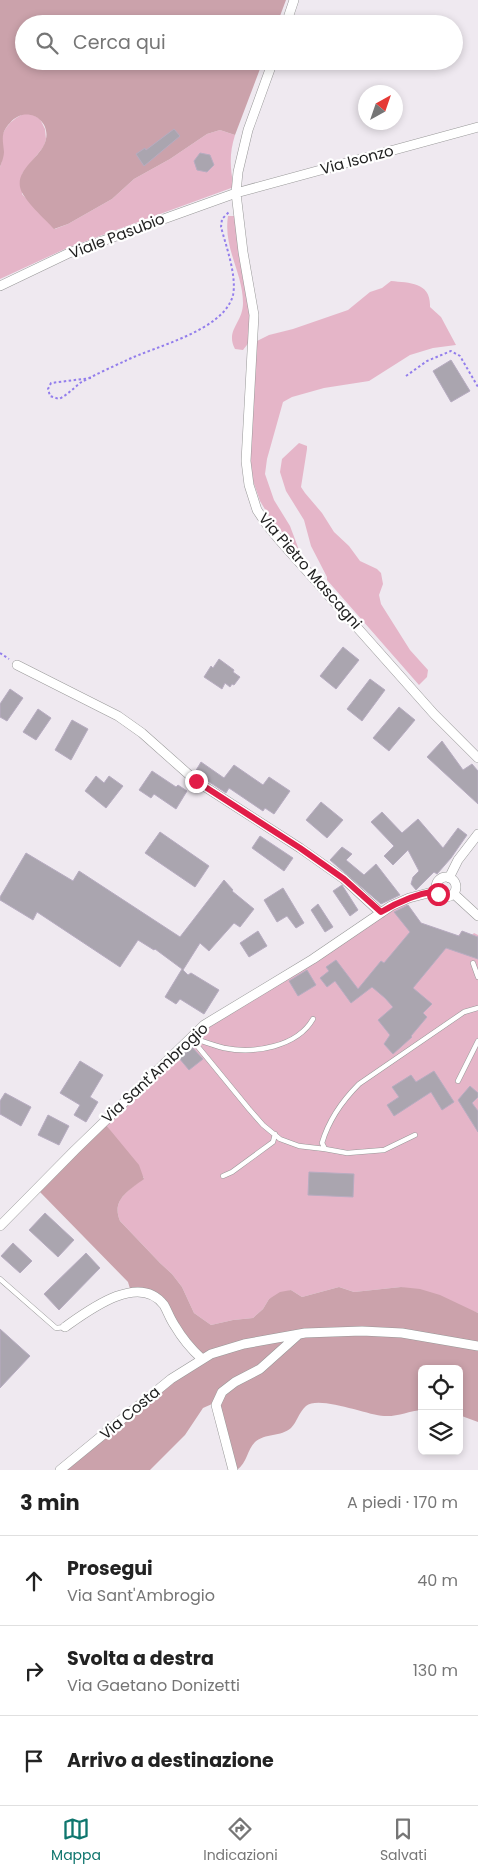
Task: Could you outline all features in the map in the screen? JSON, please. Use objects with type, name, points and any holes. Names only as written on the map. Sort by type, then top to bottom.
[{"type":"street","points":[[289,15],[294,0]]},
{"type":"street","name":"Via Pietro Mascagni","points":[[270,70],[248,130],[238,172],[236,193],[243,252],[254,315],[246,460],[249,485],[254,504],[267,525],[434,714],[478,758]]},
{"type":"street","name":"Via Isonzo","points":[[236,193],[478,127]]},
{"type":"street","name":"Viale Pasubio","points":[[0,286],[69,253],[236,193]]},
{"type":"street","points":[[17,665],[118,716],[142,734],[196,781],[330,869],[381,912]]},
{"type":"street","points":[[449,878],[458,860],[478,834]]},
{"type":"street","points":[[449,878],[456,885],[454,894],[450,897],[444,897],[436,891],[436,884],[440,879],[449,878]]},
{"type":"street","name":"Via Sant'Ambrogio","points":[[0,1226],[204,1025],[313,959],[381,912],[410,898],[436,891]]},
{"type":"street","points":[[454,894],[478,916]]},
{"type":"street","points":[[65,1327],[98,1304],[122,1295],[144,1292],[156,1297],[160,1301],[181,1336],[202,1359]]},
{"type":"street","name":"Via Costa","points":[[60,1470],[171,1379],[202,1359],[244,1344],[305,1333],[362,1331],[402,1333],[478,1346]]},
{"type":"street","points":[[233,1470],[216,1404],[222,1392],[235,1382],[260,1370],[298,1335]]},
{"type":"lane","points":[[473,963],[478,977]]},
{"type":"lane","points":[[325,1149],[322,1143],[326,1130],[346,1097],[359,1084],[464,1012],[478,1008]]},
{"type":"lane","points":[[190,1037],[224,1048],[249,1050],[265,1048],[288,1041],[308,1028],[313,1019]]},
{"type":"lane","points":[[190,1037],[249,1109],[280,1139],[300,1146],[348,1153],[384,1150],[416,1135]]},
{"type":"lane","points":[[458,1081],[478,1041]]},
{"type":"lane","points":[[222,1176],[232,1172],[272,1142],[275,1134]]},
{"type":"lane","points":[[0,1279],[56,1328],[65,1327]]},
{"type":"path","points":[[91,378],[51,383],[48,389],[50,396],[59,399],[80,383],[91,378],[125,361],[209,324],[226,309],[233,295],[234,278],[221,227],[222,219],[226,213],[238,208]]},
{"type":"path","points":[[406,376],[427,361],[451,351],[460,356],[478,387]]},
{"type":"shaded area","points":[[0,0],[286,0],[280,15],[15,15],[15,70],[260,70],[235,135],[220,130],[207,134],[170,159],[134,179],[112,199],[68,224],[54,229],[25,197],[20,187],[24,170],[44,145],[46,129],[38,118],[24,115],[17,117],[10,123],[3,137],[4,154],[0,167]]},
{"type":"shaded area","points":[[24,114],[32,114],[40,119],[45,129],[46,139],[44,146],[22,174],[22,194],[55,229],[68,224],[112,199],[134,179],[170,159],[207,134],[220,130],[235,135],[231,161],[234,187],[67,248],[0,279],[0,167],[3,156],[1,142],[3,133],[9,125],[16,118]]},
{"type":"shaded area","points":[[228,216],[236,216],[252,314],[250,341],[243,350],[235,349],[232,342],[233,331],[240,316],[243,303],[240,281],[228,239]]},
{"type":"shaded area","points":[[391,281],[418,285],[423,288],[427,293],[430,307],[441,317],[456,345],[433,348],[410,355],[369,381],[324,388],[292,397],[283,402],[267,459],[265,474],[274,500],[290,526],[299,550],[272,521],[260,501],[252,478],[249,451],[257,341],[269,335],[293,329],[348,310],[370,292],[382,288]]},
{"type":"shaded area","points":[[299,443],[307,446],[301,487],[322,513],[334,532],[349,546],[360,561],[381,573],[383,584],[379,595],[381,604],[410,650],[428,670],[427,677],[419,685],[327,580],[311,546],[304,520],[286,491],[280,472],[282,459]]},
{"type":"shaded area","points":[[406,903],[421,923],[458,936],[462,931],[478,935],[478,1313],[401,1287],[354,1292],[339,1287],[302,1297],[291,1290],[269,1299],[263,1309],[253,1318],[211,1325],[194,1313],[182,1287],[172,1274],[120,1221],[118,1207],[120,1201],[127,1191],[144,1178],[106,1125],[199,1032],[395,907]]},
{"type":"shaded area","points":[[106,1125],[139,1165],[144,1179],[127,1192],[120,1201],[118,1214],[120,1221],[172,1274],[182,1287],[194,1313],[211,1325],[253,1318],[263,1309],[269,1299],[280,1292],[291,1290],[302,1297],[339,1287],[354,1292],[401,1287],[420,1289],[440,1295],[478,1313],[478,1422],[463,1416],[463,1365],[418,1365],[418,1411],[394,1416],[384,1416],[332,1404],[312,1403],[304,1408],[293,1426],[287,1431],[263,1437],[255,1442],[243,1464],[237,1470],[216,1405],[212,1404],[203,1408],[185,1435],[150,1470],[60,1470],[201,1359],[156,1297],[131,1292],[128,1282],[40,1192]]},
{"type":"building","points":[[174,129],[180,136],[144,166],[136,154],[145,148],[146,150]]},
{"type":"building","points":[[200,153],[210,155],[214,165],[207,172],[197,170],[194,161]]},
{"type":"building","points":[[451,360],[470,391],[451,402],[433,371]]},
{"type":"building","points":[[343,647],[359,660],[336,689],[320,676]]},
{"type":"building","points":[[219,659],[240,677],[230,687],[225,683],[222,689],[204,677],[211,666],[213,668]]},
{"type":"building","points":[[370,679],[385,690],[362,721],[347,709]]},
{"type":"building","points":[[10,689],[23,698],[7,721],[0,717],[0,704]]},
{"type":"building","points":[[399,707],[415,720],[389,751],[373,738]]},
{"type":"building","points":[[38,709],[51,718],[36,740],[23,732]]},
{"type":"building","points":[[72,720],[88,729],[71,760],[55,750]]},
{"type":"building","points":[[442,741],[463,770],[472,764],[478,771],[478,804],[427,757]]},
{"type":"building","points":[[201,762],[224,778],[234,765],[263,785],[269,777],[290,791],[274,814],[265,808],[263,811],[229,788],[226,793],[200,776],[195,772]]},
{"type":"building","points":[[152,771],[176,787],[178,785],[187,791],[176,809],[154,794],[151,798],[139,790]]},
{"type":"building","points":[[96,776],[104,783],[109,776],[123,786],[106,808],[85,791]]},
{"type":"building","points":[[321,802],[343,820],[327,838],[306,820]]},
{"type":"building","points":[[382,812],[402,833],[418,819],[443,848],[458,828],[467,835],[437,874],[434,872],[416,890],[411,884],[413,877],[419,871],[408,850],[393,865],[384,856],[394,846],[371,822]]},
{"type":"building","points":[[160,832],[209,866],[195,887],[145,853]]},
{"type":"building","points":[[260,836],[293,858],[284,871],[252,848]]},
{"type":"building","points":[[342,847],[352,854],[346,860],[364,875],[376,864],[400,895],[381,904],[330,860]]},
{"type":"building","points":[[26,853],[73,881],[79,871],[180,937],[224,880],[232,891],[254,909],[240,927],[234,923],[209,951],[200,943],[183,970],[188,975],[191,973],[219,990],[204,1014],[180,999],[176,1004],[165,997],[182,969],[155,949],[138,940],[120,967],[37,912],[33,920],[0,900]]},
{"type":"building","points":[[342,885],[358,910],[350,916],[333,891]]},
{"type":"building","points":[[283,888],[304,923],[296,928],[287,916],[277,922],[264,900]]},
{"type":"building","points":[[318,904],[333,927],[325,932],[311,910]]},
{"type":"building","points":[[408,905],[421,923],[459,936],[462,931],[478,937],[478,959],[446,948],[413,988],[432,1004],[423,1013],[427,1017],[412,1037],[393,1054],[384,1044],[390,1035],[378,1020],[393,1007],[385,998],[372,987],[351,1003],[335,981],[327,987],[320,978],[329,971],[326,967],[336,960],[358,989],[381,961],[384,963],[410,932],[394,912]]},
{"type":"building","points":[[258,931],[267,946],[249,957],[240,943]]},
{"type":"building","points":[[307,970],[316,985],[298,996],[289,981]]},
{"type":"building","points":[[191,1046],[203,1059],[189,1070],[179,1058]]},
{"type":"building","points":[[80,1061],[103,1075],[90,1097],[98,1102],[86,1122],[74,1115],[80,1105],[60,1093]]},
{"type":"building","points":[[434,1071],[454,1102],[442,1110],[431,1092],[394,1116],[387,1105],[399,1097],[392,1087],[411,1075],[416,1082]]},
{"type":"building","points":[[470,1086],[478,1093],[478,1097],[472,1103],[478,1111],[478,1132],[458,1100]]},
{"type":"building","points":[[5,1093],[31,1107],[21,1126],[0,1114],[0,1101]]},
{"type":"building","points":[[48,1115],[69,1126],[59,1145],[38,1135]]},
{"type":"building","points":[[309,1172],[354,1174],[353,1197],[308,1195]]},
{"type":"building","points":[[45,1213],[74,1240],[58,1257],[29,1230]]},
{"type":"building","points":[[13,1243],[32,1261],[20,1273],[1,1256]]},
{"type":"building","points":[[86,1253],[100,1268],[59,1310],[44,1294]]},
{"type":"building","points":[[0,1329],[30,1356],[0,1388]]},
{"type":"route","points":[[196,781],[300,848],[344,879],[381,912],[401,901],[421,894],[436,891],[438,894]]}]
